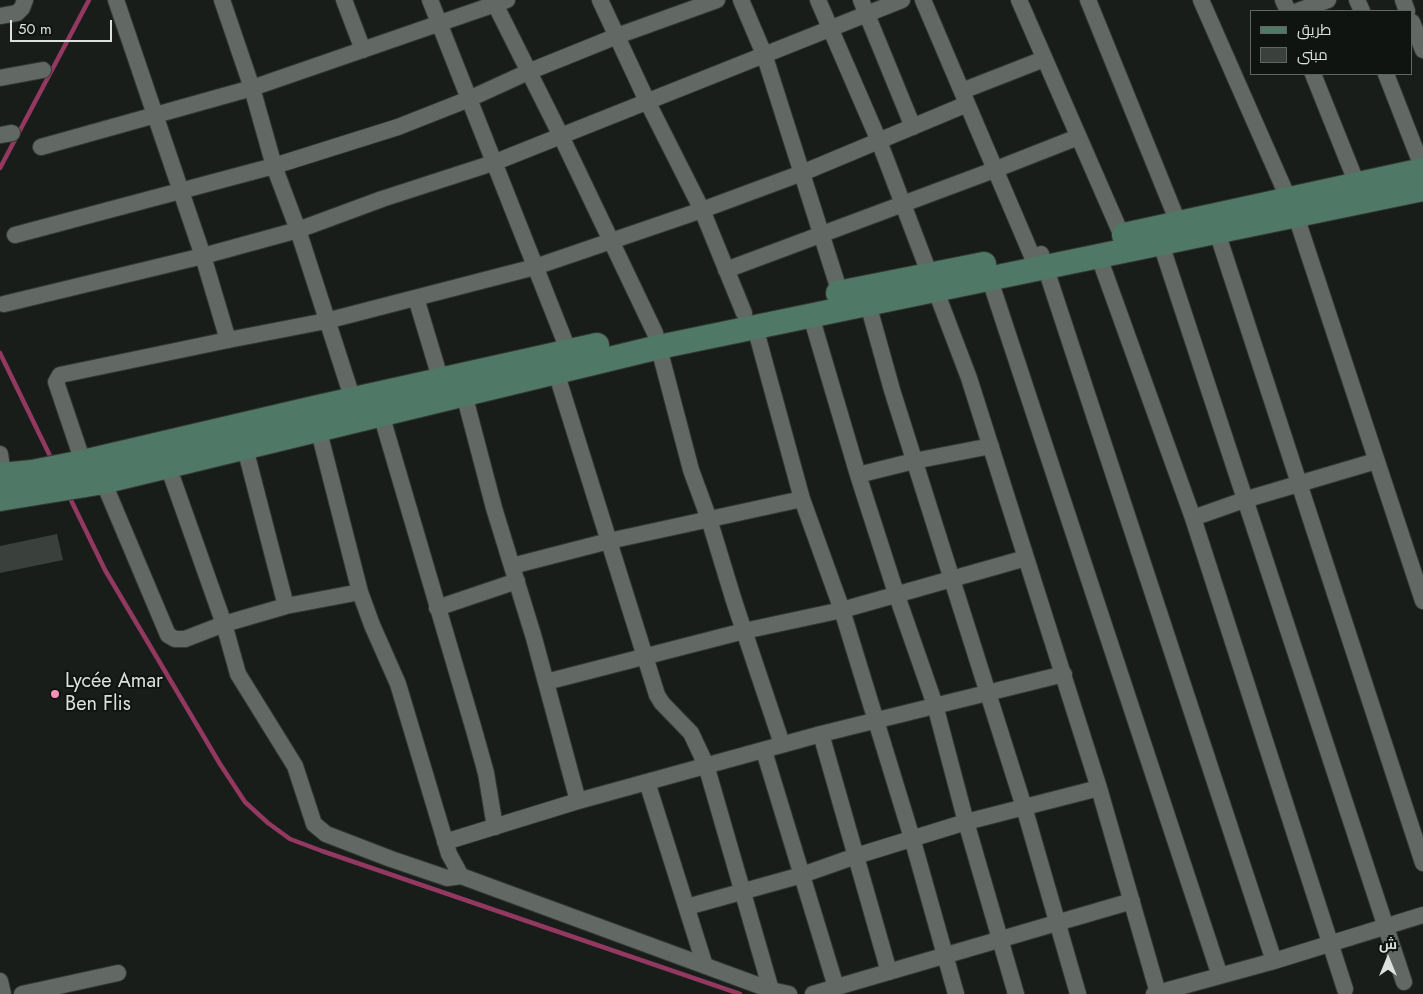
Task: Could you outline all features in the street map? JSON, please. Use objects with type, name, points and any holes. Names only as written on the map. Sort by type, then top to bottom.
[{"type":"main road","points":[[749,320],[811,316],[868,304],[934,282],[1040,259],[1122,236],[1182,231],[1217,232],[1357,184],[1423,170]]},
{"type":"main road","points":[[1,468],[34,482],[101,482],[245,448],[316,419],[354,400],[440,380],[569,352],[657,340],[749,320],[840,293],[934,282],[990,280],[1040,259],[1099,257],[1162,244],[1182,231],[1292,207],[1423,189]]},
{"type":"main road","points":[[0,499],[78,463],[316,419],[381,414],[556,372],[657,340]]},
{"type":"street","points":[[0,16],[17,13],[22,8],[25,0]]},
{"type":"street","points":[[116,0],[203,256],[228,340]]},
{"type":"street","points":[[222,0],[252,88],[274,166],[298,230],[326,321],[354,400]]},
{"type":"street","points":[[344,0],[363,50]]},
{"type":"street","points":[[430,0],[569,352]]},
{"type":"street","points":[[600,0],[647,101],[702,210],[726,270],[749,320],[802,499],[842,610],[912,838],[956,994]]},
{"type":"street","points":[[15,235],[274,166],[398,127],[617,36],[718,0]]},
{"type":"street","points":[[742,0],[764,54],[840,293]]},
{"type":"street","points":[[818,0],[879,141],[970,378],[1099,788],[1132,901],[1156,994],[1274,961],[1423,915]]},
{"type":"street","points":[[4,304],[203,256],[298,230],[382,199],[493,163],[830,28],[864,7],[902,0]]},
{"type":"street","points":[[923,0],[994,170],[1040,259],[1274,961]]},
{"type":"street","points":[[1019,0],[1122,236]]},
{"type":"street","points":[[1088,0],[1182,231]]},
{"type":"street","points":[[1201,0],[1292,207],[1423,601]]},
{"type":"street","points":[[1301,10],[1328,0]]},
{"type":"street","points":[[41,147],[252,88],[498,2],[528,72],[561,136],[657,340],[691,470],[782,744]]},
{"type":"street","points":[[864,7],[912,127]]},
{"type":"street","points":[[1413,25],[1423,50]]},
{"type":"street","points":[[78,463],[56,382],[60,375],[326,321],[535,267],[702,210],[802,173],[912,127],[964,98],[1044,58]]},
{"type":"street","points":[[0,78],[43,70]]},
{"type":"street","points":[[1313,75],[1357,184]]},
{"type":"street","points":[[1386,75],[1423,170]]},
{"type":"street","points":[[726,270],[1078,137]]},
{"type":"street","points":[[1217,232],[1423,863]]},
{"type":"street","points":[[1162,244],[1244,500],[1404,982]]},
{"type":"street","points":[[1099,257],[1193,518],[1345,989]]},
{"type":"street","points":[[990,280],[1220,976]]},
{"type":"street","points":[[416,298],[440,380]]},
{"type":"street","points":[[868,304],[914,461],[989,692],[1078,994]]},
{"type":"street","points":[[811,316],[858,475],[934,705],[1016,994]]},
{"type":"street","points":[[556,372],[657,695],[662,703],[691,733],[706,765],[771,990]]},
{"type":"street","points":[[464,394],[578,801]]},
{"type":"street","points":[[381,414],[486,773],[495,827]]},
{"type":"street","points":[[316,419],[360,592],[372,625],[398,684],[445,842],[454,866],[461,876]]},
{"type":"street","points":[[858,475],[914,461],[991,446]]},
{"type":"street","points":[[245,448],[286,606]]},
{"type":"street","points":[[1193,518],[1244,500],[1376,461]]},
{"type":"street","points":[[168,466],[224,624],[238,674],[295,766],[314,824],[326,834],[419,869],[446,878],[461,876],[771,990],[789,994]]},
{"type":"street","points":[[101,482],[168,635],[175,639],[185,640],[224,624],[286,606],[360,592]]},
{"type":"street","points":[[437,608],[514,573],[609,540],[802,499]]},
{"type":"street","points":[[546,682],[645,655],[842,610],[896,593],[1026,558]]},
{"type":"street","points":[[445,842],[578,801],[782,744],[1064,674]]},
{"type":"street","points":[[821,734],[889,972]]},
{"type":"street","points":[[764,750],[836,987]]},
{"type":"street","points":[[646,782],[705,966]]},
{"type":"street","points":[[686,907],[802,875],[966,822],[1099,788]]},
{"type":"street","points":[[813,994],[1132,901]]},
{"type":"street","points":[[22,994],[118,973]]},
{"type":"street","points":[[0,982],[3,994]]},
{"type":"building","points":[[57,534],[63,560],[0,573],[0,546]]},
{"type":"waterway","points":[[0,168],[89,0]]},
{"type":"waterway","points":[[0,353],[52,460]]},
{"type":"waterway","points":[[69,496],[105,570],[220,764],[245,802],[268,823],[290,839],[322,851],[740,994]]},
{"type":"place","name":"Lycée Amar Ben Flis","points":[[55,694]]}]
